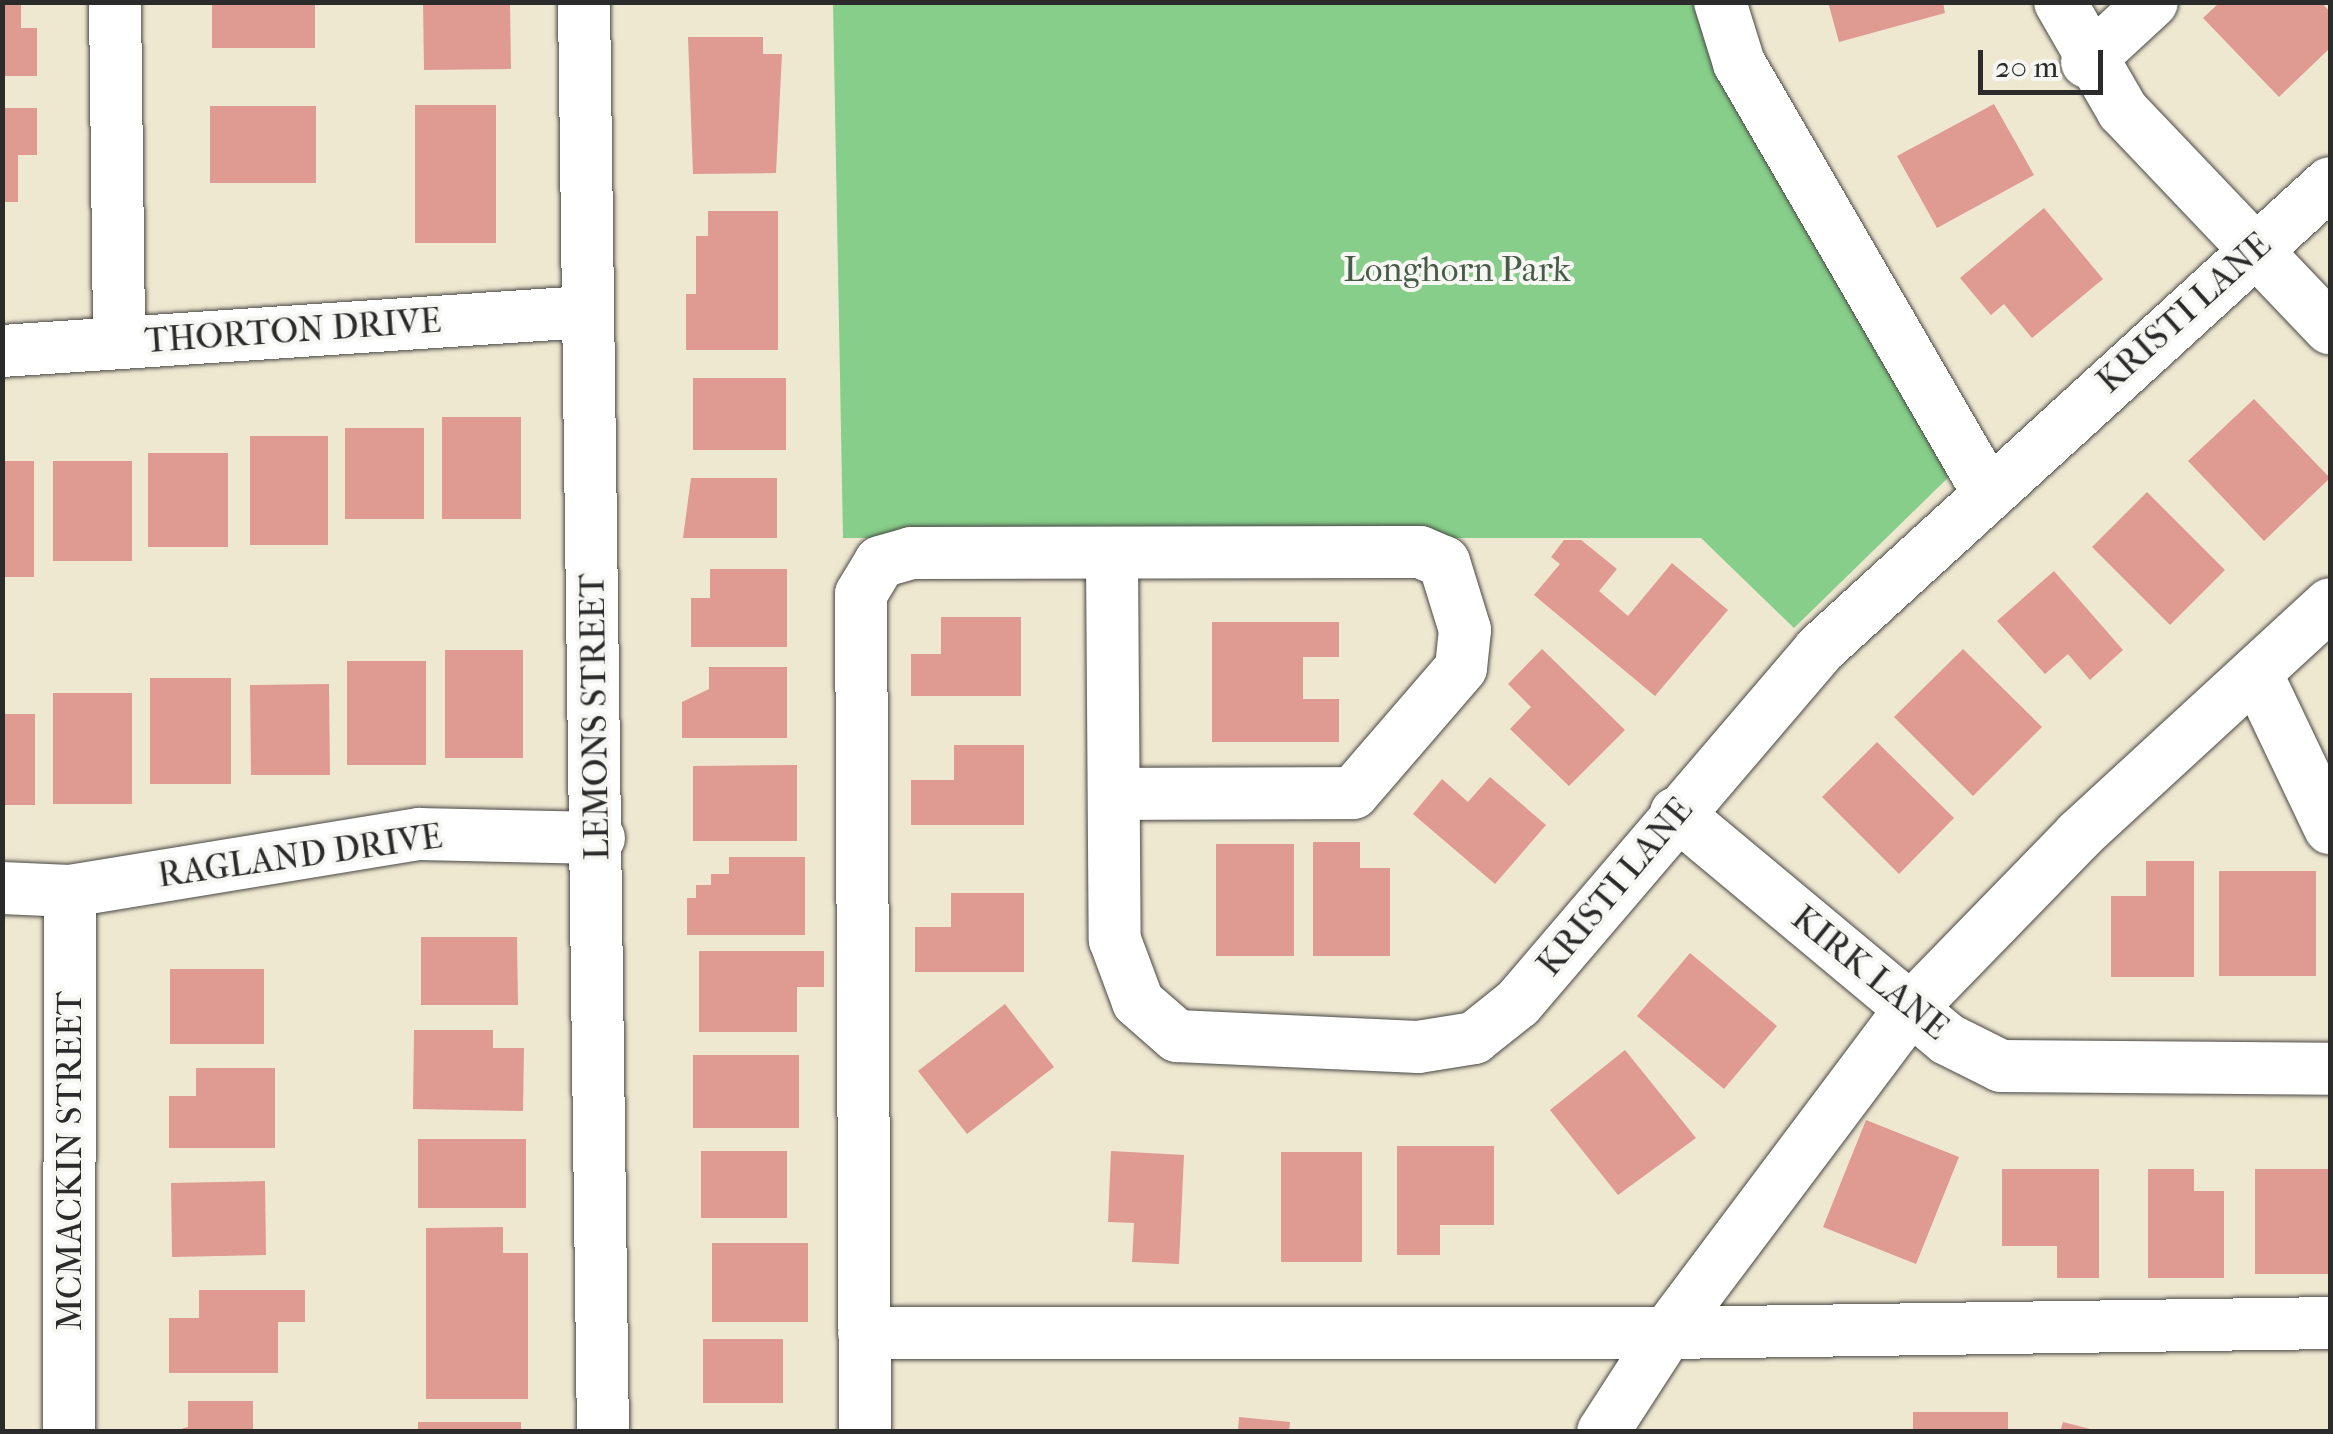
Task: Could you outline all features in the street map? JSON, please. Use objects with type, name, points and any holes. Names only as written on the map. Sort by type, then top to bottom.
[{"type":"street","points":[[115,2],[119,342]]},
{"type":"street","name":"LEMONS STREET","points":[[584,2],[584,312],[599,838],[603,1432]]},
{"type":"street","points":[[1720,2],[1740,63],[1986,490]]},
{"type":"street","points":[[2060,2],[2087,62],[2330,328]]},
{"type":"street","points":[[2087,62],[2152,2]]},
{"type":"street","name":"KRISTI LANE","points":[[1112,558],[1115,940],[1138,1002],[1177,1036],[1418,1047],[1474,1038],[1518,1003],[1676,813],[1819,650],[1986,490],[2330,183]]},
{"type":"street","name":"THORTON DRIVE","points":[[2,351],[584,312]]},
{"type":"street","points":[[865,1432],[861,594],[880,562],[911,553],[1112,558],[1420,552],[1444,562],[1465,630],[1462,668],[1353,793],[1115,794]]},
{"type":"street","points":[[1603,1432],[1667,1333],[1912,1007],[2079,835],[2330,604]]},
{"type":"street","points":[[2256,673],[2330,828]]},
{"type":"street","name":"KIRK LANE","points":[[1676,813],[1947,1040],[2001,1066],[2330,1070]]},
{"type":"street","name":"RAGLAND DRIVE","points":[[2,888],[70,890],[419,834],[539,830],[599,838]]},
{"type":"street","name":"MCMACKIN STREET","points":[[69,1432],[70,890]]},
{"type":"street","points":[[864,1333],[1667,1333],[2330,1323]]},
{"type":"green space","name":"Longhorn Park","points":[[833,3],[1710,3],[1960,466],[1794,628],[1701,538],[843,538]]},
{"type":"building","points":[[2,2],[21,2],[21,28],[37,28],[37,76],[2,76]]},
{"type":"building","points":[[212,2],[315,2],[315,48],[212,48]]},
{"type":"building","points":[[423,2],[510,2],[511,69],[424,70]]},
{"type":"building","points":[[1828,2],[1943,2],[1945,13],[1839,42]]},
{"type":"building","points":[[2220,2],[2321,2],[2330,12],[2330,48],[2279,97],[2203,18]]},
{"type":"building","points":[[688,37],[763,37],[763,54],[782,54],[776,173],[693,174]]},
{"type":"building","points":[[1994,104],[2034,175],[1937,228],[1897,156]]},
{"type":"building","points":[[415,105],[496,105],[496,243],[415,243]]},
{"type":"building","points":[[210,106],[316,106],[316,183],[210,183]]},
{"type":"building","points":[[2,108],[37,108],[37,155],[18,155],[18,202],[2,202]]},
{"type":"building","points":[[2044,208],[2103,279],[2032,338],[2004,304],[1991,315],[1960,278]]},
{"type":"building","points":[[708,211],[778,211],[778,350],[686,350],[686,294],[696,294],[696,236],[708,236]]},
{"type":"building","points":[[693,378],[786,378],[786,450],[693,450]]},
{"type":"building","points":[[2254,399],[2330,478],[2264,541],[2188,461]]},
{"type":"building","points":[[442,417],[521,417],[521,519],[442,519]]},
{"type":"building","points":[[345,428],[424,428],[424,519],[345,519]]},
{"type":"building","points":[[250,436],[328,436],[328,545],[250,545]]},
{"type":"building","points":[[148,453],[228,453],[228,547],[148,547]]},
{"type":"building","points":[[2,461],[34,461],[34,577],[2,577]]},
{"type":"building","points":[[53,461],[132,461],[132,561],[53,561]]},
{"type":"building","points":[[691,478],[777,478],[777,538],[683,538]]},
{"type":"building","points":[[2147,492],[2225,570],[2170,625],[2092,547]]},
{"type":"building","points":[[1564,540],[1581,540],[1617,569],[1599,591],[1628,616],[1672,563],[1728,610],[1655,696],[1534,595],[1560,564],[1551,557]]},
{"type":"building","points":[[710,569],[787,569],[787,647],[691,647],[691,598],[710,598]]},
{"type":"building","points":[[2054,571],[2123,650],[2090,680],[2068,654],[2045,674],[1997,621]]},
{"type":"building","points":[[941,617],[1021,617],[1021,696],[911,696],[911,654],[941,654]]},
{"type":"building","points":[[1212,622],[1339,622],[1339,657],[1303,657],[1303,699],[1339,699],[1339,742],[1212,742]]},
{"type":"building","points":[[1542,649],[1625,730],[1569,786],[1510,729],[1531,707],[1508,684]]},
{"type":"building","points":[[1963,649],[2042,727],[1973,796],[1894,717]]},
{"type":"building","points":[[445,650],[523,650],[523,758],[445,758]]},
{"type":"building","points":[[347,661],[426,661],[426,765],[347,765]]},
{"type":"building","points":[[709,667],[787,667],[787,738],[682,738],[682,702],[709,689]]},
{"type":"building","points":[[150,678],[231,678],[231,784],[150,784]]},
{"type":"building","points":[[329,684],[330,775],[251,775],[250,685]]},
{"type":"building","points":[[53,693],[132,693],[132,804],[53,804]]},
{"type":"building","points":[[2,714],[35,714],[35,805],[2,805]]},
{"type":"building","points":[[1877,742],[1954,818],[1899,874],[1822,797]]},
{"type":"building","points":[[954,745],[1024,745],[1024,825],[911,825],[911,780],[954,780]]},
{"type":"building","points":[[797,765],[797,841],[693,841],[693,766]]},
{"type":"building","points":[[1490,777],[1546,825],[1495,884],[1413,814],[1442,779],[1468,802]]},
{"type":"building","points":[[1313,842],[1360,842],[1360,868],[1390,868],[1390,956],[1313,956]]},
{"type":"building","points":[[1216,844],[1294,844],[1294,956],[1216,956]]},
{"type":"building","points":[[729,857],[805,857],[805,935],[687,935],[687,898],[696,898],[696,885],[711,885],[711,874],[729,874]]},
{"type":"building","points":[[2146,861],[2194,861],[2194,977],[2111,977],[2111,896],[2146,896]]},
{"type":"building","points":[[2219,871],[2316,871],[2316,976],[2219,976]]},
{"type":"building","points":[[951,893],[1024,893],[1024,972],[915,972],[915,927],[951,927]]},
{"type":"building","points":[[421,937],[517,937],[518,1005],[421,1005]]},
{"type":"building","points":[[699,951],[824,951],[824,987],[797,987],[797,1032],[699,1032]]},
{"type":"building","points":[[1690,953],[1777,1026],[1724,1089],[1637,1016]]},
{"type":"building","points":[[170,969],[264,969],[264,1044],[170,1044]]},
{"type":"building","points":[[1005,1004],[1054,1067],[967,1134],[918,1071]]},
{"type":"building","points":[[414,1030],[493,1030],[493,1048],[524,1048],[523,1111],[413,1109]]},
{"type":"building","points":[[1625,1050],[1696,1138],[1618,1195],[1550,1110]]},
{"type":"building","points":[[693,1055],[799,1055],[799,1128],[693,1128]]},
{"type":"building","points":[[196,1068],[275,1068],[275,1148],[169,1148],[169,1096],[196,1096]]},
{"type":"building","points":[[1866,1120],[1959,1157],[1916,1264],[1823,1227]]},
{"type":"building","points":[[418,1139],[526,1139],[526,1208],[418,1208]]},
{"type":"building","points":[[1397,1146],[1494,1146],[1494,1225],[1440,1225],[1440,1255],[1397,1255]]},
{"type":"building","points":[[701,1151],[787,1151],[787,1218],[701,1218]]},
{"type":"building","points":[[1111,1151],[1184,1155],[1179,1264],[1132,1262],[1134,1223],[1108,1222]]},
{"type":"building","points":[[1281,1152],[1362,1152],[1362,1262],[1281,1262]]},
{"type":"building","points":[[2002,1169],[2099,1169],[2099,1278],[2057,1278],[2057,1246],[2002,1246]]},
{"type":"building","points":[[2148,1169],[2194,1169],[2194,1191],[2224,1191],[2224,1278],[2148,1278]]},
{"type":"building","points":[[2255,1169],[2330,1169],[2330,1274],[2255,1274]]},
{"type":"building","points":[[265,1181],[266,1255],[172,1257],[171,1183]]},
{"type":"building","points":[[503,1227],[503,1253],[528,1253],[528,1399],[426,1399],[426,1228]]},
{"type":"building","points":[[712,1243],[808,1243],[808,1322],[712,1322]]},
{"type":"building","points":[[199,1290],[305,1290],[305,1322],[278,1322],[278,1373],[169,1373],[169,1318],[199,1318]]},
{"type":"building","points":[[703,1339],[783,1339],[783,1403],[703,1403]]},
{"type":"building","points":[[188,1401],[253,1401],[253,1432],[170,1432],[188,1427]]},
{"type":"building","points":[[1913,1412],[2008,1412],[2008,1432],[1913,1432]]},
{"type":"building","points":[[1239,1417],[1290,1422],[1289,1432],[1238,1432]]},
{"type":"building","points":[[418,1422],[521,1422],[521,1432],[418,1432]]},
{"type":"building","points":[[2063,1422],[2094,1430],[2094,1432],[2060,1432]]}]
